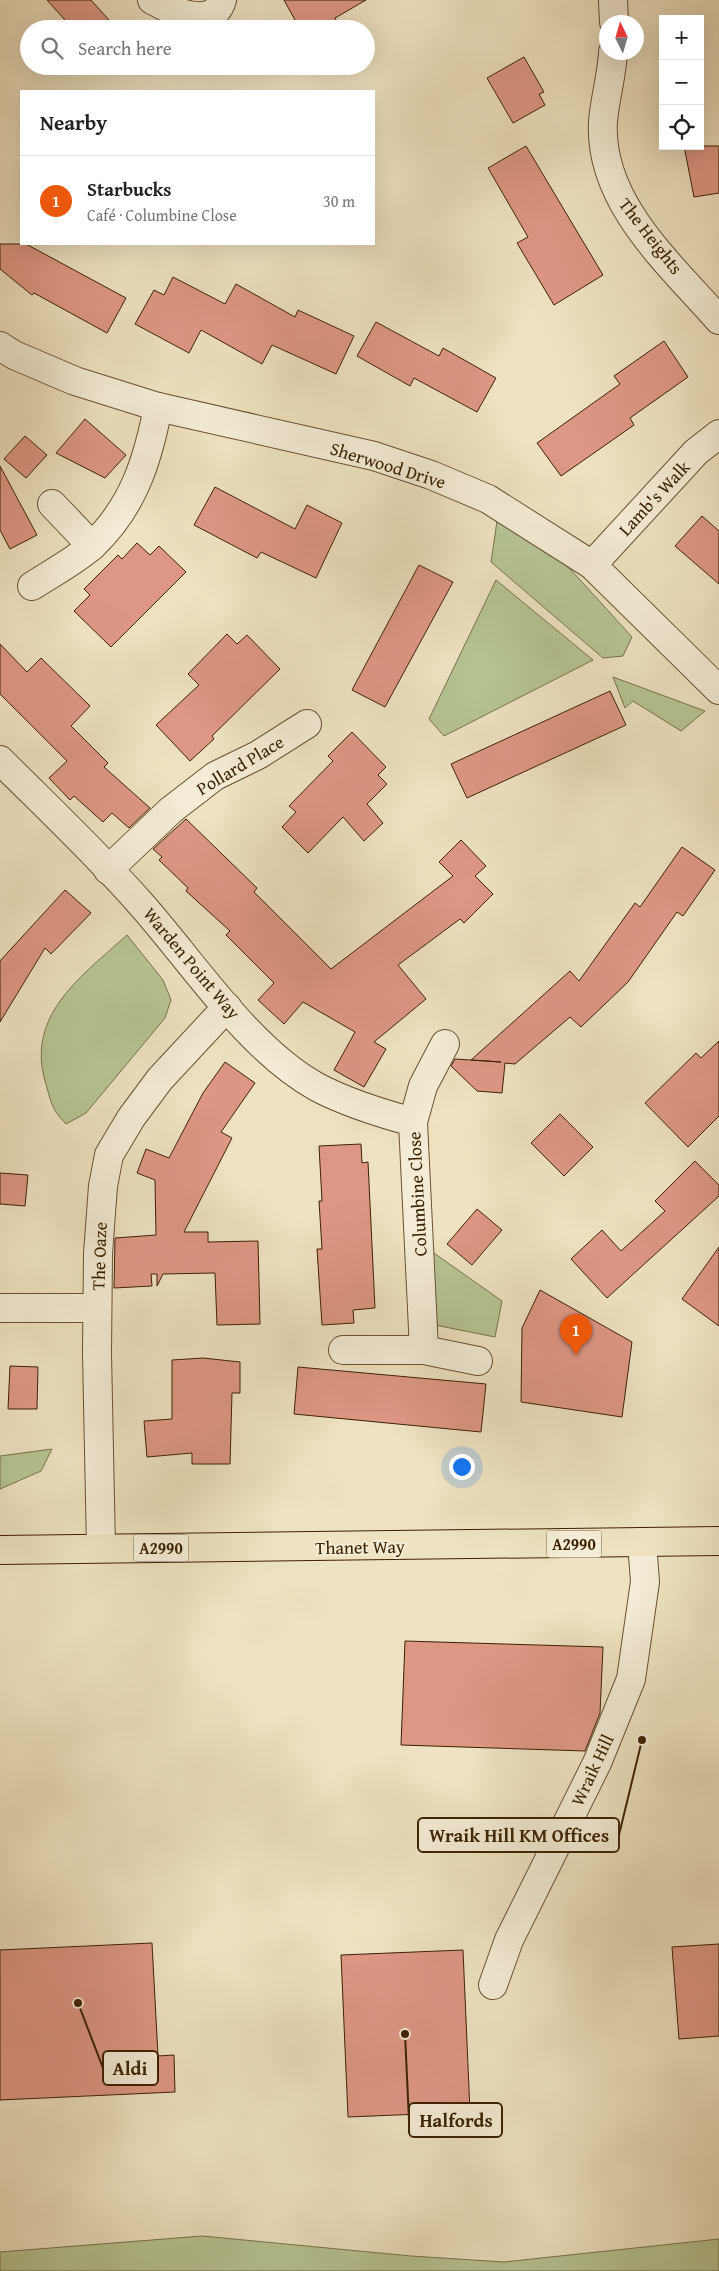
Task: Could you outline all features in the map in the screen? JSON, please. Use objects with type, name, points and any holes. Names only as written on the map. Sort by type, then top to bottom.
[{"type":"main road","name":"Thanet Way","points":[[0,1550],[719,1541]]},
{"type":"street","points":[[152,0],[169,10],[194,16],[215,12],[222,0]]},
{"type":"street","points":[[613,0],[614,15]]},
{"type":"street","name":"The Heights","points":[[613,60],[603,121],[604,146],[610,174],[620,199],[659,250],[719,320]]},
{"type":"street","name":"Sherwood Drive","points":[[0,346],[14,355],[75,381],[158,407],[374,456],[431,475],[488,499],[592,565],[719,690]]},
{"type":"street","points":[[32,586],[92,546],[124,507],[140,476],[150,449],[158,407]]},
{"type":"street","name":"Lamb's Walk","points":[[592,565],[696,452],[719,434]]},
{"type":"street","points":[[52,504],[92,546]]},
{"type":"street","name":"Pollard Place","points":[[108,870],[171,810],[215,776],[258,755],[307,724]]},
{"type":"street","name":"Warden Point Way","points":[[0,760],[140,903],[227,1007],[281,1062],[317,1086],[381,1113],[413,1122]]},
{"type":"street","name":"The Oaze","points":[[101,1548],[98,1308],[102,1196],[109,1155],[131,1118],[160,1079],[227,1007]]},
{"type":"street","name":"Columbine Close","points":[[424,1350],[413,1122],[423,1086],[446,1044]]},
{"type":"street","points":[[0,1308],[98,1308]]},
{"type":"street","points":[[343,1350],[424,1350],[478,1361]]},
{"type":"street","name":"Wraik Hill","points":[[493,1985],[508,1940],[597,1763],[631,1679],[645,1582],[642,1542]]},
{"type":"green space","points":[[497,521],[532,537],[571,570],[632,637],[623,656],[603,658],[491,562]]},
{"type":"green space","points":[[496,580],[593,660],[444,736],[429,719]]},
{"type":"green space","points":[[613,677],[705,711],[681,731],[633,701],[625,708]]},
{"type":"green space","points":[[127,935],[163,980],[171,1000],[165,1018],[86,1113],[66,1124],[54,1109],[45,1081],[41,1057],[44,1036],[51,1016],[62,998],[93,965]]},
{"type":"green space","points":[[431,1251],[502,1301],[495,1337],[435,1325]]},
{"type":"green space","points":[[52,1449],[41,1471],[0,1489],[0,1456]]},
{"type":"green space","points":[[202,2236],[411,2256],[504,2262],[719,2239],[719,2271],[0,2271],[0,2252]]},
{"type":"building","points":[[47,0],[91,0],[109,20],[65,20]]},
{"type":"building","points":[[284,0],[366,0],[335,18],[336,20],[295,20]]},
{"type":"building","points":[[524,57],[544,92],[539,94],[545,105],[513,123],[487,78]]},
{"type":"building","points":[[526,146],[603,275],[554,305],[517,243],[528,237],[488,168]]},
{"type":"building","points":[[704,146],[719,146],[719,193],[694,197],[685,150],[704,150]]},
{"type":"building","points":[[0,244],[28,245],[126,298],[107,333],[34,293],[32,295],[0,269]]},
{"type":"building","points":[[173,277],[225,304],[236,284],[295,317],[298,310],[354,336],[336,374],[272,345],[262,364],[201,330],[189,353],[135,324],[154,290],[164,295]]},
{"type":"building","points":[[376,322],[439,356],[443,348],[496,378],[477,412],[414,378],[410,386],[357,356]]},
{"type":"building","points":[[664,341],[688,377],[630,418],[634,425],[561,476],[537,443],[620,384],[614,376]]},
{"type":"building","points":[[85,419],[126,455],[105,478],[56,453]]},
{"type":"building","points":[[25,436],[47,455],[26,478],[4,459]]},
{"type":"building","points":[[0,466],[37,535],[10,549],[0,530]]},
{"type":"building","points":[[215,487],[295,529],[307,505],[342,523],[316,578],[261,552],[257,558],[194,525]]},
{"type":"building","points":[[702,516],[719,531],[719,584],[675,546]]},
{"type":"building","points":[[137,543],[150,555],[159,546],[186,572],[111,647],[74,611],[90,595],[84,589],[118,555],[122,559]]},
{"type":"building","points":[[419,565],[453,582],[385,707],[352,690]]},
{"type":"building","points":[[227,634],[237,644],[247,635],[280,669],[212,736],[214,739],[190,761],[156,725],[199,685],[188,674]]},
{"type":"building","points":[[0,644],[27,672],[41,658],[90,706],[71,726],[108,763],[104,767],[150,808],[129,828],[112,813],[103,822],[74,796],[70,800],[49,778],[67,761],[0,694]]},
{"type":"building","points":[[610,691],[626,725],[467,798],[451,764]]},
{"type":"building","points":[[352,732],[386,767],[378,775],[387,784],[367,804],[383,823],[364,841],[343,817],[308,853],[282,827],[296,812],[289,806],[333,761],[328,756]]},
{"type":"building","points":[[186,819],[257,888],[254,892],[331,969],[453,876],[439,862],[461,840],[486,866],[475,876],[493,894],[464,923],[460,919],[398,965],[426,999],[374,1042],[386,1049],[364,1087],[334,1070],[355,1032],[303,1002],[284,1024],[258,1000],[274,983],[226,935],[230,931],[186,891],[188,888],[159,860],[162,857],[153,849]]},
{"type":"building","points":[[682,847],[715,870],[683,916],[677,912],[628,982],[581,1027],[570,1017],[515,1064],[505,1063],[502,1093],[477,1091],[451,1066],[455,1059],[501,1062],[471,1060],[570,971],[579,981],[635,903],[640,907]]},
{"type":"building","points":[[65,890],[91,913],[51,954],[45,948],[0,1022],[0,961]]},
{"type":"building","points":[[719,1041],[719,1116],[688,1147],[645,1103],[696,1053],[701,1058]]},
{"type":"building","points":[[225,1062],[255,1083],[221,1132],[232,1138],[184,1232],[208,1232],[208,1242],[258,1241],[260,1324],[217,1325],[215,1273],[163,1274],[157,1286],[157,1274],[151,1274],[152,1286],[114,1288],[115,1238],[156,1235],[155,1180],[137,1173],[146,1149],[169,1158],[203,1093]]},
{"type":"building","points":[[560,1114],[593,1147],[564,1176],[531,1143]]},
{"type":"building","points":[[361,1144],[362,1163],[368,1162],[375,1308],[353,1310],[354,1323],[322,1325],[317,1249],[322,1249],[319,1201],[322,1201],[319,1146]]},
{"type":"building","points":[[695,1161],[719,1185],[719,1196],[607,1298],[571,1259],[602,1230],[621,1251],[665,1211],[655,1201]]},
{"type":"building","points":[[0,1173],[28,1175],[25,1206],[0,1204]]},
{"type":"building","points":[[477,1209],[502,1230],[472,1265],[447,1244]]},
{"type":"building","points":[[719,1247],[719,1326],[682,1299]]},
{"type":"building","points":[[540,1290],[632,1342],[622,1417],[521,1402],[522,1328]]},
{"type":"building","points":[[203,1358],[240,1362],[240,1393],[232,1393],[230,1464],[192,1464],[192,1453],[147,1457],[144,1421],[172,1419],[172,1360]]},
{"type":"building","points":[[10,1366],[38,1367],[37,1409],[8,1409]]},
{"type":"building","points":[[298,1367],[486,1384],[481,1432],[294,1414]]},
{"type":"building","points":[[405,1641],[603,1647],[600,1713],[585,1751],[401,1745]]},
{"type":"building","points":[[152,1943],[158,2056],[174,2055],[175,2092],[0,2100],[0,1950]]},
{"type":"building","points":[[719,1944],[719,2036],[679,2039],[672,1947]]},
{"type":"building","points":[[463,1950],[470,2112],[348,2117],[341,1955]]},
{"type":"place","name":"Starbucks","points":[[576,1355]]},
{"type":"place","name":"Wraik Hill KM Offices","points":[[642,1740]]},
{"type":"place","name":"Aldi","points":[[78,2003]]},
{"type":"place","name":"Halfords","points":[[405,2034]]}]
